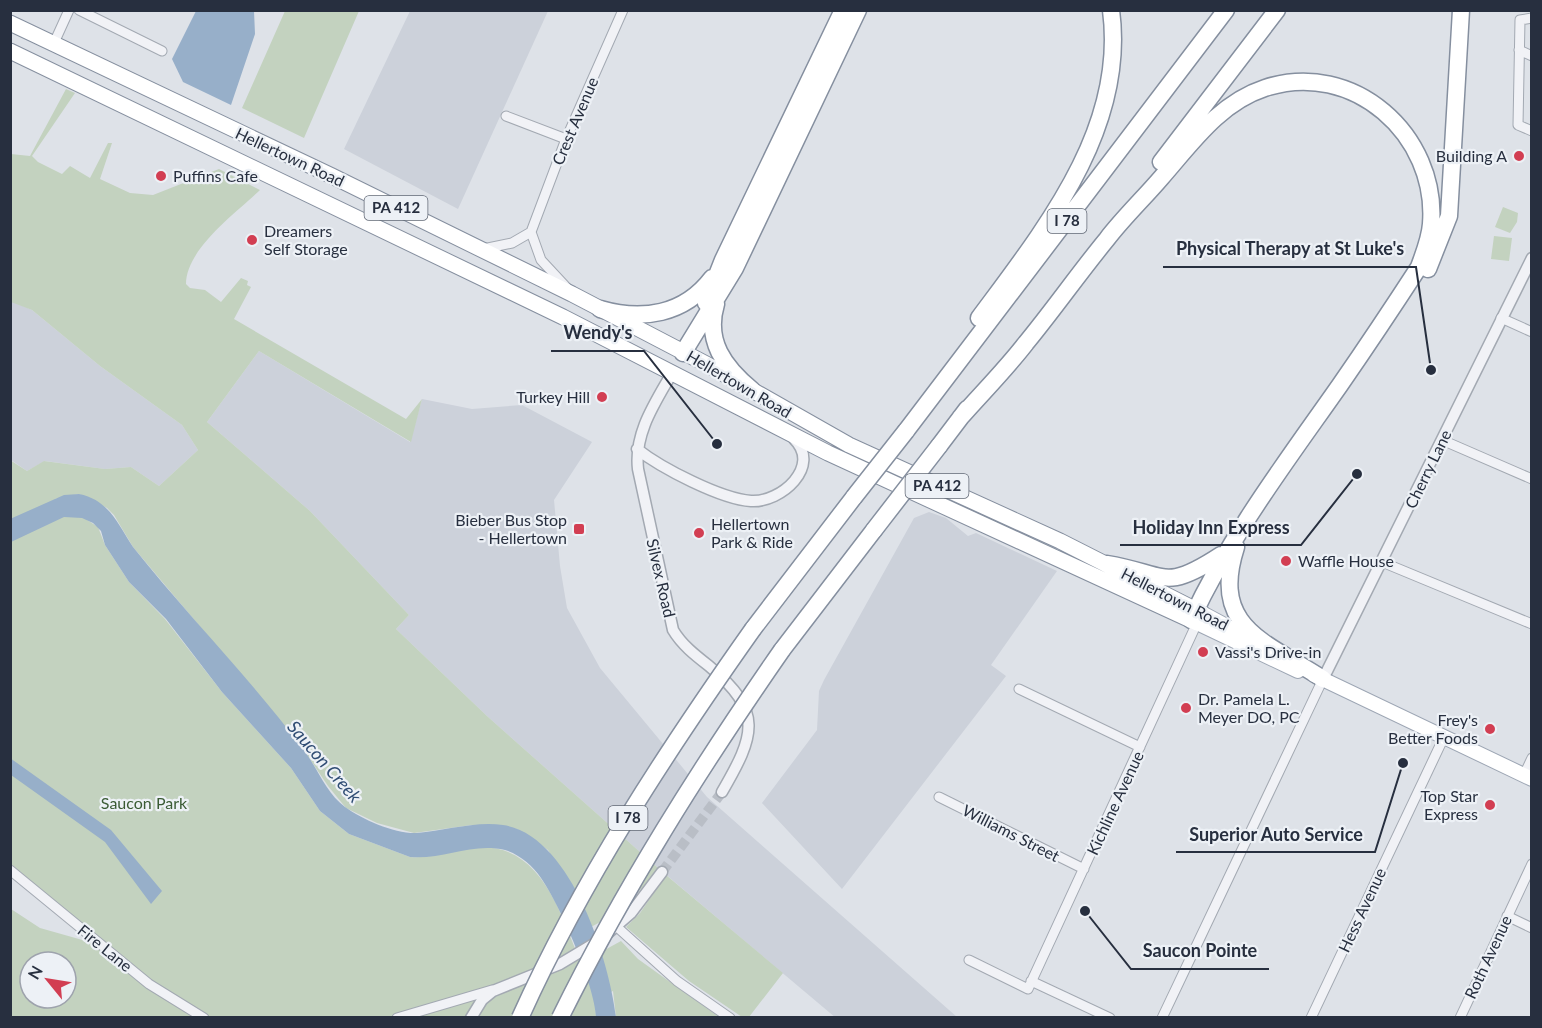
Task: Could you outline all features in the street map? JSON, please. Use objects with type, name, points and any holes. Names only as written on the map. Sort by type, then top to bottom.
[{"type":"highway","points":[[683,353],[723,260],[843,10]]},
{"type":"highway","points":[[672,374],[720,293],[789,157],[858,10]]},
{"type":"highway","points":[[902,429],[1020,260],[1082,163],[1110,84],[1114,44],[1110,10]]},
{"type":"highway","name":"I 78","points":[[520,1017],[575,910],[643,792],[693,713],[902,429],[1226,10]]},
{"type":"highway","name":"I 78","points":[[560,1017],[609,921],[669,821],[723,734],[782,650],[1277,10]]},
{"type":"highway","points":[[1107,564],[1154,578],[1176,579],[1203,567],[1230,550],[1415,292],[1437,253],[1450,208],[1461,10]]},
{"type":"highway","name":"Hellertown Road","points":[[10,24],[332,176],[478,250],[572,294],[752,390],[849,445],[1107,564],[1197,616]]},
{"type":"highway","name":"Hellertown Road","points":[[10,51],[427,251],[776,428],[957,514],[1197,616]]},
{"type":"highway","points":[[960,418],[1025,345],[1108,237],[1219,114],[1254,92],[1280,84],[1317,83],[1342,87],[1364,97],[1395,121],[1412,142],[1424,167],[1432,215],[1426,248],[1419,267],[1248,513],[1197,616]]},
{"type":"highway","points":[[600,309],[635,316],[651,315],[674,309],[707,284],[723,260]]},
{"type":"highway","points":[[720,293],[712,322],[716,348],[729,370],[752,390]]},
{"type":"highway","points":[[1230,550],[1227,588],[1237,617],[1249,630],[1323,679]]},
{"type":"main road","name":"Hellertown Road","points":[[1197,616],[1323,679]]},
{"type":"main road","name":"PA 412","points":[[1323,679],[1528,777]]},
{"type":"street","points":[[54,43],[69,10]]},
{"type":"street","points":[[79,10],[162,51]]},
{"type":"street","name":"Crest Avenue","points":[[531,232],[566,139],[623,10]]},
{"type":"street","points":[[1532,18],[1520,15],[1518,125],[1532,131]]},
{"type":"street","points":[[1519,50],[1532,56]]},
{"type":"street","points":[[506,116],[566,139]]},
{"type":"street","points":[[478,250],[512,243],[531,232],[541,260],[572,294]]},
{"type":"street","name":"Cherry Lane","points":[[1323,679],[1532,258]]},
{"type":"street","points":[[1501,318],[1532,332]]},
{"type":"street","name":"Silvex Road","points":[[672,374],[644,426],[637,449],[639,478],[674,630],[687,648],[732,686],[748,716],[747,740],[743,754],[722,792]]},
{"type":"street","points":[[637,449],[654,463],[681,476],[738,499],[759,501],[776,496],[789,486],[804,463],[800,445],[776,428]]},
{"type":"street","points":[[1442,440],[1532,479]]},
{"type":"street","points":[[1382,562],[1532,624]]},
{"type":"street","name":"Kichline Avenue","points":[[1031,981],[1140,747],[1197,616]]},
{"type":"street","points":[[1162,1017],[1323,679]]},
{"type":"street","points":[[1019,689],[1140,747]]},
{"type":"street","name":"Hess Avenue","points":[[1311,1017],[1443,737]]},
{"type":"street","points":[[1528,777],[1532,758]]},
{"type":"street","name":"Williams Street","points":[[939,797],[1084,869]]},
{"type":"street","name":"Roth Avenue","points":[[1460,1017],[1532,864]]},
{"type":"street","name":"Fire Lane","points":[[10,870],[149,984],[204,1017]]},
{"type":"street","points":[[404,1016],[499,988],[570,960],[617,927],[639,904],[662,872]]},
{"type":"street","points":[[1507,916],[1532,928]]},
{"type":"street","points":[[617,927],[677,981],[730,1017]]},
{"type":"street","points":[[969,960],[1028,989],[1031,981],[1110,1017]]},
{"type":"street","points":[[471,1017],[482,1000],[499,988]]},
{"type":"shaded area","points":[[410,11],[548,11],[458,209],[344,149]]},
{"type":"shaded area","points":[[10,300],[32,310],[100,366],[182,425],[198,450],[159,486],[131,467],[105,469],[45,461],[27,471],[11,460]]},
{"type":"shaded area","points":[[259,351],[410,442],[422,399],[472,409],[522,405],[592,442],[554,500],[560,566],[567,608],[600,668],[707,797],[957,1017],[836,1018],[658,868],[487,716],[396,629],[409,615],[310,511],[207,422]]},
{"type":"shaded area","points":[[929,512],[946,518],[968,536],[976,533],[1057,571],[991,665],[1006,676],[842,889],[762,803],[817,730],[819,691],[824,680],[914,518]]},
{"type":"green space","points":[[285,11],[359,11],[304,138],[242,108]]},
{"type":"green space","name":"Saucon Park","points":[[66,89],[75,93],[32,156],[38,162],[62,174],[70,166],[90,178],[108,143],[112,143],[100,179],[130,193],[153,195],[219,169],[260,190],[203,245],[188,271],[186,284],[190,288],[205,290],[221,302],[241,278],[248,281],[247,285],[251,287],[234,319],[406,419],[422,399],[411,442],[259,351],[207,422],[310,511],[409,615],[396,629],[487,716],[658,868],[628,902],[612,915],[591,927],[548,850],[517,829],[472,825],[414,833],[377,823],[346,808],[303,749],[133,547],[114,515],[107,508],[79,494],[55,499],[98,527],[105,545],[129,582],[165,619],[222,692],[291,768],[320,811],[349,834],[410,857],[479,847],[501,849],[519,858],[534,870],[546,887],[557,905],[581,963],[621,941],[638,959],[719,1017],[616,1017],[613,991],[595,1000],[596,1017],[11,1017],[11,909],[40,928],[86,941],[92,933],[11,864],[10,460],[27,471],[44,461],[105,469],[131,467],[159,486],[198,450],[182,425],[100,366],[32,310],[11,302],[11,154],[30,156]]},
{"type":"green space","points":[[1503,207],[1518,213],[1517,222],[1510,233],[1495,227]]},
{"type":"green space","points":[[1494,236],[1512,238],[1509,261],[1491,259]]},
{"type":"green space","points":[[666,875],[783,973],[749,1017],[742,1017],[689,981],[626,927],[640,913]]},
{"type":"water","points":[[196,11],[254,11],[255,34],[231,105],[183,82],[172,59]]},
{"type":"water","points":[[79,494],[98,502],[112,514],[133,547],[283,723],[308,756],[332,795],[345,807],[380,825],[408,833],[481,824],[503,825],[527,834],[548,851],[567,875],[595,933],[605,964],[616,1017],[596,1017],[590,986],[566,926],[549,890],[534,869],[525,861],[515,854],[493,848],[410,857],[349,834],[320,811],[291,768],[222,692],[166,619],[129,582],[105,545],[101,531],[93,523],[82,518],[64,517],[11,542],[10,519],[64,495]]},
{"type":"water","points":[[10,758],[111,830],[162,891],[151,904],[105,842],[11,775]]},
{"type":"tunnel","points":[[662,872],[722,792]]},
{"type":"place","name":"Building A","points":[[1519,156]]},
{"type":"place","name":"Puffins Cafe","points":[[161,176]]},
{"type":"place","name":"Dreamers Self Storage","points":[[252,240]]},
{"type":"place","name":"Physical Therapy at St Luke's","points":[[1431,370]]},
{"type":"place","name":"Turkey Hill","points":[[602,397]]},
{"type":"place","name":"Wendy's","points":[[717,444]]},
{"type":"place","name":"Holiday Inn Express","points":[[1357,474]]},
{"type":"place","name":"Bieber Bus Stop - Hellertown","points":[[579,529]]},
{"type":"place","name":"Hellertown Park & Ride","points":[[699,533]]},
{"type":"place","name":"Waffle House","points":[[1286,561]]},
{"type":"place","name":"Vassi's Drive-in","points":[[1203,652]]},
{"type":"place","name":"Dr. Pamela L. Meyer DO, PC","points":[[1186,708]]},
{"type":"place","name":"Frey's Better Foods","points":[[1490,729]]},
{"type":"place","name":"Superior Auto Service","points":[[1403,763]]},
{"type":"place","name":"Top Star Express","points":[[1490,805]]},
{"type":"place","name":"Saucon Pointe","points":[[1085,911]]},
{"type":"water label","name":"Saucon Creek","points":[[324,762]]}]
